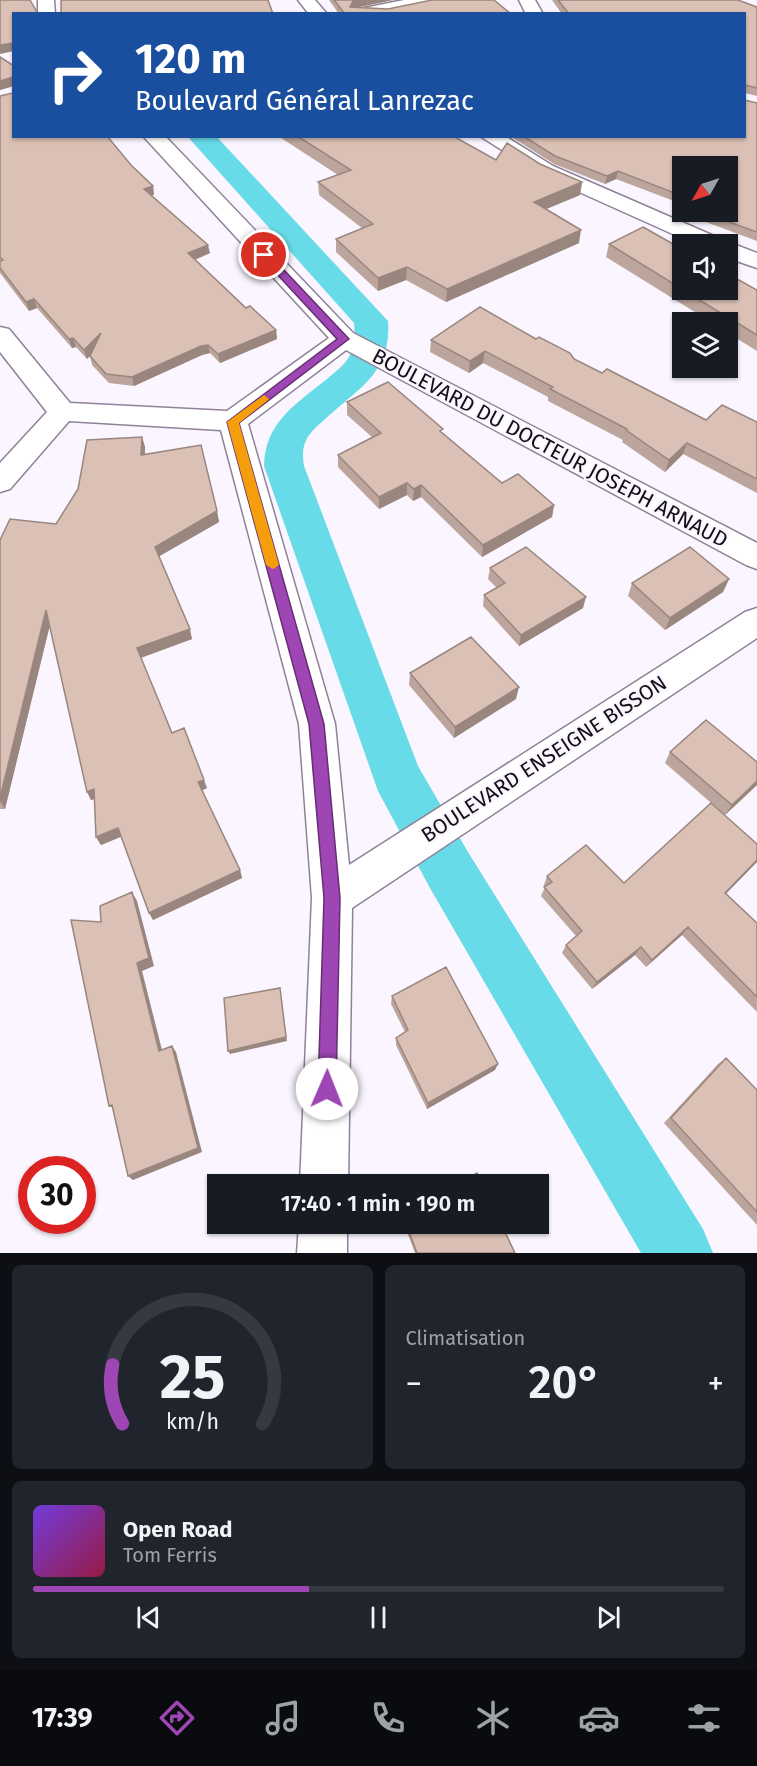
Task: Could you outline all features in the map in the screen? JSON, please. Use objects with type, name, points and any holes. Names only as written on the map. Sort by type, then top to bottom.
[{"type":"street","points":[[306,0],[317,12]]},
{"type":"street","points":[[370,12],[429,0]]},
{"type":"street","name":"BOULEVARD DU DOCTEUR JOSEPH ARNAUD","points":[[155,138],[361,348],[757,557]]},
{"type":"street","points":[[493,138],[546,170],[690,234]]},
{"type":"street","points":[[738,254],[757,261]]},
{"type":"street","points":[[0,335],[62,412],[233,422],[361,348]]},
{"type":"street","points":[[0,482],[62,412]]},
{"type":"street","points":[[233,422],[317,724],[332,898],[324,1174]]},
{"type":"street","name":"BOULEVARD ENSEIGNE BISSON","points":[[332,898],[757,621]]},
{"type":"street","points":[[322,1253],[323,1234]]},
{"type":"building","points":[[0,0],[30,0],[37,12],[12,12],[12,43],[0,45]]},
{"type":"building","points":[[61,0],[268,0],[272,12],[61,12]]},
{"type":"building","points":[[334,0],[357,0],[353,1],[350,7],[388,9],[432,0],[494,0],[509,12],[343,12]]},
{"type":"building","points":[[558,0],[738,0],[757,7],[757,88],[746,85],[746,12],[567,12]]},
{"type":"building","points":[[0,57],[12,65],[12,77],[0,81]]},
{"type":"building","points":[[12,93],[12,138],[109,138],[131,165],[153,186],[144,189],[208,245],[188,253],[246,308],[250,306],[276,330],[218,354],[208,345],[201,346],[132,377],[106,374],[90,356],[101,333],[84,350],[73,338],[69,339],[34,299],[26,302],[0,268],[0,261],[3,260],[0,257],[0,96]]},
{"type":"building","points":[[746,100],[757,103],[757,232],[729,222],[738,222],[738,156],[672,156],[672,192],[618,171],[607,176],[555,156],[526,138],[746,138]]},
{"type":"building","points":[[300,138],[457,138],[496,160],[507,143],[540,164],[582,182],[534,202],[581,230],[447,289],[407,267],[378,278],[336,239],[373,224],[318,182],[351,170]]},
{"type":"building","points":[[643,227],[672,243],[672,283],[609,244]]},
{"type":"building","points":[[738,280],[757,290],[757,335],[738,323],[738,312],[719,312],[699,300],[738,300]]},
{"type":"building","points":[[480,307],[536,339],[539,337],[570,353],[574,359],[602,373],[607,369],[706,420],[722,405],[757,422],[757,479],[687,443],[669,460],[627,429],[550,389],[553,387],[485,351],[470,361],[431,340]]},
{"type":"building","points":[[388,382],[443,429],[440,431],[502,483],[518,474],[554,505],[483,545],[421,485],[414,489],[407,483],[379,497],[338,455],[381,433],[347,402]]},
{"type":"building","points":[[142,437],[141,455],[201,445],[217,511],[155,547],[190,629],[137,648],[172,733],[184,728],[204,780],[198,782],[240,870],[149,913],[118,828],[96,837],[94,789],[87,792],[46,610],[0,798],[0,540],[10,519],[56,524],[78,489],[87,440]]},
{"type":"building","points":[[526,547],[586,597],[521,635],[484,595],[505,583],[490,568]]},
{"type":"building","points":[[690,547],[729,579],[670,618],[632,583]]},
{"type":"building","points":[[471,637],[519,687],[455,727],[410,673]]},
{"type":"building","points":[[706,720],[757,762],[757,781],[732,805],[670,752]]},
{"type":"building","points":[[711,803],[757,844],[757,860],[725,893],[757,923],[757,997],[688,927],[652,960],[641,947],[597,982],[566,945],[582,931],[544,887],[552,882],[547,876],[586,845],[624,883]]},
{"type":"building","points":[[132,892],[149,958],[137,963],[159,1051],[172,1046],[198,1148],[128,1176],[112,1105],[109,1106],[71,920],[101,922],[100,906]]},
{"type":"building","points":[[446,967],[498,1064],[428,1103],[396,1038],[408,1030],[392,996]]},
{"type":"building","points":[[280,988],[286,1037],[228,1051],[224,998]]},
{"type":"building","points":[[726,1058],[757,1090],[757,1212],[671,1118]]},
{"type":"building","points":[[410,1234],[506,1234],[515,1253],[417,1253]]},
{"type":"waterway","points":[[202,138],[371,321],[372,340],[367,357],[357,371],[300,421],[289,435],[285,446],[284,466],[396,775],[449,870],[679,1253]]},
{"type":"slow traffic","points":[[264,399],[233,422],[273,565]]},
{"type":"route","points":[[264,255],[344,339],[233,422],[317,724],[332,898],[327,1089]]}]
